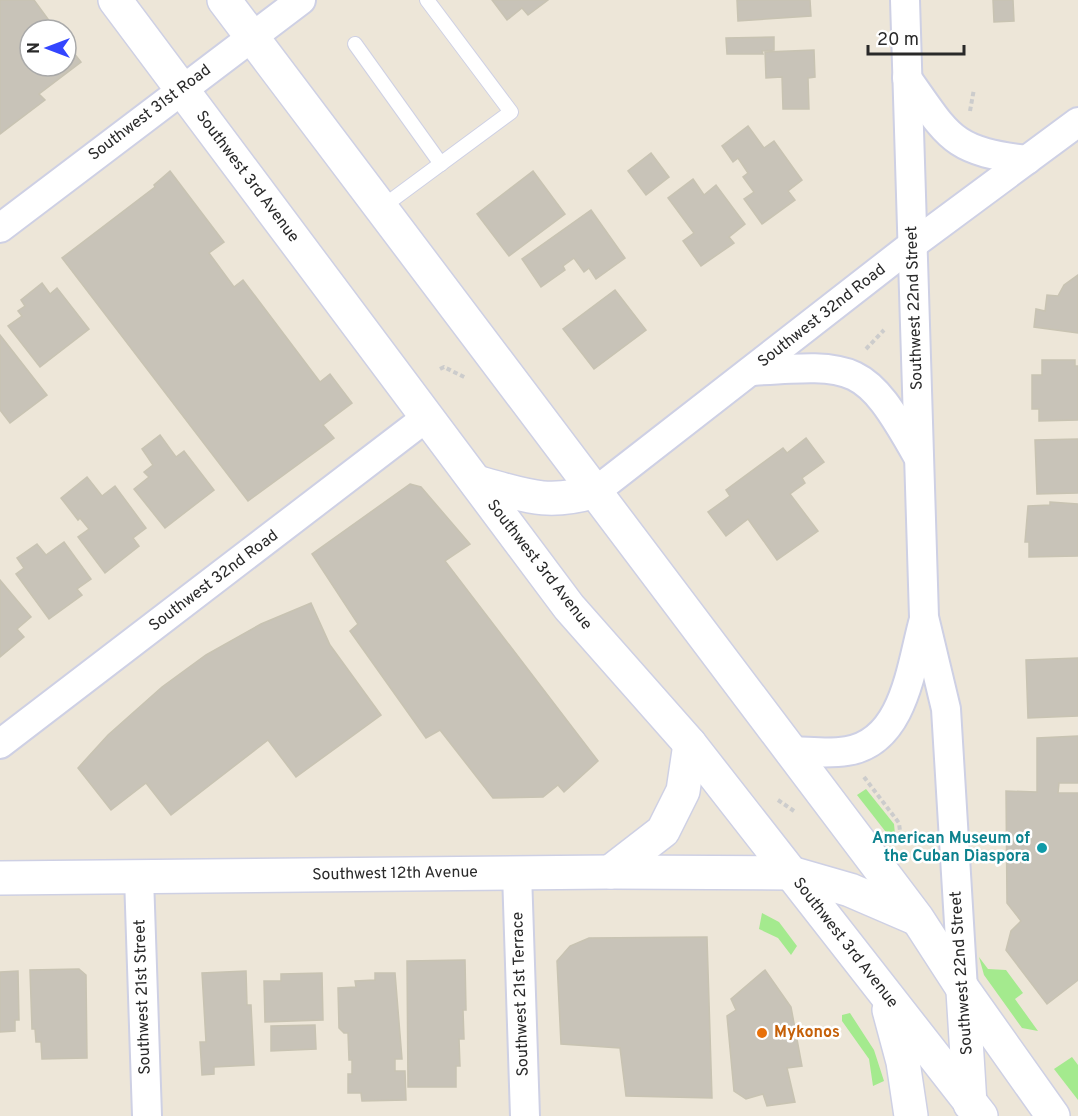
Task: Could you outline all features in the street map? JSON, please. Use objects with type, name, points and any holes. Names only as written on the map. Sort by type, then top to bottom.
[{"type":"main road","name":"Southwest 3rd Avenue","points":[[115,0],[569,607],[690,744],[974,1111]]},
{"type":"main road","points":[[224,0],[917,918],[963,989],[1053,1116]]},
{"type":"main road","points":[[476,482],[534,498],[569,499],[596,491]]},
{"type":"main road","points":[[610,872],[663,831],[683,791],[690,744]]},
{"type":"main road","name":"Southwest 12th Avenue","points":[[0,878],[610,872],[791,873],[850,890],[917,918]]},
{"type":"main road","name":"Southwest 22nd Street","points":[[963,989],[974,1111]]},
{"type":"main road","points":[[886,996],[903,1062],[911,1116]]},
{"type":"street","name":"Southwest 31st Road","points":[[0,228],[302,0]]},
{"type":"street","name":"Southwest 22nd Street","points":[[905,0],[924,617],[946,709],[963,989]]},
{"type":"street","points":[[907,78],[949,135],[970,150],[991,156],[1027,160]]},
{"type":"street","name":"Southwest 32nd Road","points":[[596,491],[912,245],[1078,122]]},
{"type":"street","points":[[752,371],[808,367],[836,368],[851,374],[872,386],[889,405],[920,460]]},
{"type":"street","name":"Southwest 32nd Road","points":[[0,744],[427,417]]},
{"type":"street","name":"Southwest 22nd Street","points":[[791,751],[821,753],[849,751],[883,734],[901,700],[924,617]]},
{"type":"street","name":"Southwest 21st Terrace","points":[[517,873],[525,1116]]},
{"type":"street","name":"Southwest 21st Street","points":[[139,877],[147,1116]]},
{"type":"lane","points":[[381,208],[511,112],[428,0]]},
{"type":"lane","points":[[355,44],[441,164]]},
{"type":"path","points":[[970,112],[974,89]]},
{"type":"path","points":[[861,354],[888,326]]},
{"type":"path","points":[[862,775],[899,823],[901,840]]},
{"type":"path","points":[[771,795],[800,816]]},
{"type":"green space","points":[[866,789],[894,824],[896,845],[857,795]]},
{"type":"green space","points":[[762,913],[779,922],[797,946],[791,955],[778,938],[759,929]]},
{"type":"green space","points":[[979,957],[988,969],[1006,970],[1023,993],[1015,999],[1038,1031],[1022,1028],[984,975]]},
{"type":"green space","points":[[850,1013],[874,1050],[884,1081],[873,1086],[869,1059],[842,1021],[842,1015]]},
{"type":"green space","points":[[1072,1057],[1078,1065],[1078,1100],[1054,1069]]},
{"type":"building","points":[[0,0],[34,0],[47,18],[18,18],[18,78],[60,78],[39,94],[45,100],[0,134]]},
{"type":"building","points":[[492,0],[548,0],[528,15],[522,8],[507,20]]},
{"type":"building","points":[[737,0],[810,0],[811,16],[738,21]]},
{"type":"building","points":[[993,0],[1013,0],[1014,21],[994,22]]},
{"type":"building","points":[[774,37],[774,50],[762,51],[763,54],[727,54],[726,38]]},
{"type":"building","points":[[814,50],[815,77],[808,78],[809,109],[783,109],[782,77],[766,78],[765,52]]},
{"type":"building","points":[[748,126],[764,148],[774,141],[802,180],[788,191],[795,200],[762,224],[744,199],[754,192],[743,177],[748,173],[738,158],[733,162],[722,146]]},
{"type":"building","points":[[651,153],[669,177],[646,195],[628,171]]},
{"type":"building","points":[[170,171],[224,242],[209,253],[234,287],[243,280],[320,382],[330,374],[352,403],[323,425],[334,438],[248,501],[62,258],[155,187],[154,185]]},
{"type":"building","points":[[533,171],[565,214],[509,256],[477,214]]},
{"type":"building","points":[[693,179],[704,195],[716,185],[745,224],[729,237],[734,243],[701,266],[683,241],[694,233],[668,198]]},
{"type":"building","points":[[591,210],[625,258],[596,279],[589,268],[584,272],[574,258],[563,266],[565,270],[541,287],[522,259]]},
{"type":"building","points":[[1078,275],[1078,333],[1034,327],[1036,309],[1045,311],[1047,295],[1058,296],[1064,285]]},
{"type":"building","points":[[42,283],[50,294],[57,288],[89,329],[40,367],[8,326],[22,316],[18,311],[25,306],[21,300]]},
{"type":"building","points":[[615,290],[646,330],[594,369],[563,329]]},
{"type":"building","points":[[0,335],[47,395],[10,423],[0,410]]},
{"type":"building","points":[[1042,360],[1075,360],[1075,366],[1078,366],[1078,420],[1039,421],[1039,409],[1032,409],[1032,375],[1042,375]]},
{"type":"building","points":[[160,435],[176,457],[184,451],[214,490],[165,528],[134,489],[149,477],[144,472],[153,465],[142,449]]},
{"type":"building","points":[[806,438],[824,462],[802,478],[805,483],[790,494],[818,531],[777,560],[748,519],[726,536],[708,512],[730,496],[726,490],[783,448],[787,453]]},
{"type":"building","points":[[1078,439],[1078,493],[1037,494],[1035,440]]},
{"type":"building","points":[[87,477],[102,496],[115,486],[146,528],[133,538],[139,546],[105,573],[78,537],[89,529],[80,518],[78,520],[61,498]]},
{"type":"building","points":[[410,484],[421,487],[470,544],[445,561],[598,761],[564,792],[558,785],[543,797],[493,798],[440,730],[426,738],[350,631],[358,624],[312,554]]},
{"type":"building","points":[[1050,502],[1078,504],[1078,556],[1029,557],[1029,542],[1025,542],[1028,506],[1050,505]]},
{"type":"building","points":[[64,542],[91,579],[77,589],[82,595],[49,619],[16,574],[24,568],[17,558],[37,544],[46,555]]},
{"type":"building","points":[[0,580],[31,617],[17,629],[24,637],[0,657]]},
{"type":"building","points":[[311,603],[330,645],[381,715],[296,777],[268,740],[171,815],[146,783],[111,810],[78,768],[108,735],[162,687],[206,655],[261,624]]},
{"type":"building","points":[[1078,658],[1078,716],[1028,718],[1026,660]]},
{"type":"building","name":"American Museum of the Cuban Diaspora","points":[[1078,736],[1078,783],[1059,783],[1058,793],[1078,793],[1078,980],[1047,1004],[1006,950],[1011,931],[1021,921],[1007,903],[1006,791],[1037,792],[1037,738]]},
{"type":"building","points":[[707,937],[712,1098],[626,1096],[620,1048],[561,1044],[557,961],[570,946],[589,938]]},
{"type":"building","points":[[465,960],[464,1039],[459,1039],[460,1066],[456,1066],[456,1087],[408,1087],[407,961]]},
{"type":"building","points":[[79,969],[86,975],[87,1058],[42,1059],[41,1042],[36,1042],[35,1029],[32,1029],[30,970]]},
{"type":"building","name":"Mykonos","points":[[765,970],[791,1007],[802,1066],[787,1068],[795,1102],[767,1106],[763,1094],[746,1099],[734,1091],[727,1016],[736,1010],[731,999]]},
{"type":"building","points":[[18,971],[19,1020],[15,1020],[15,1031],[0,1032],[0,972]]},
{"type":"building","points":[[246,971],[247,1005],[251,1005],[254,1065],[214,1067],[214,1074],[202,1075],[200,1042],[206,1042],[202,973]]},
{"type":"building","points":[[322,973],[323,1020],[265,1022],[264,981],[281,981],[281,974]]},
{"type":"building","points":[[375,973],[395,973],[402,1059],[395,1059],[395,1071],[405,1071],[406,1100],[362,1101],[361,1093],[348,1093],[348,1074],[352,1074],[352,1060],[349,1060],[348,1033],[344,1033],[339,1028],[338,988],[356,987],[355,981],[375,980]]},
{"type":"building","points":[[315,1025],[316,1049],[271,1051],[271,1026]]},
{"type":"place","name":"American Museum of the Cuban Diaspora","points":[[1042,848]]},
{"type":"place","name":"Mykonos","points":[[762,1033]]}]
